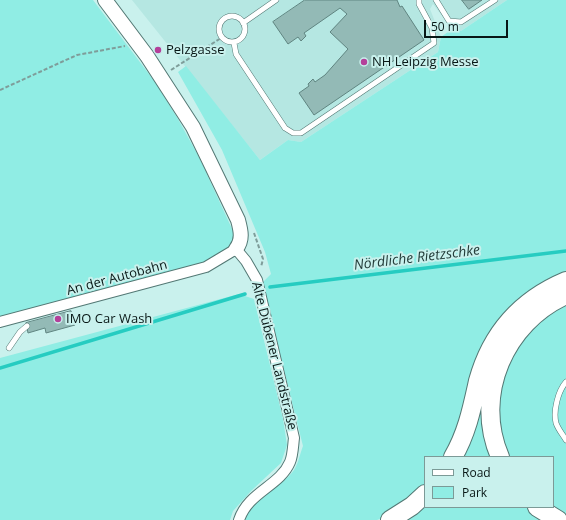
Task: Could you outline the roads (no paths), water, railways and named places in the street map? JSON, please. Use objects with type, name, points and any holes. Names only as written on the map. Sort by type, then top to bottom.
[{"type":"highway","points":[[453,456],[468,424],[486,356],[501,331],[522,308],[542,293],[566,281]]},
{"type":"highway","points":[[500,456],[495,444],[490,415],[492,386],[497,369],[519,330],[545,307],[566,295]]},
{"type":"highway","points":[[390,520],[412,506],[424,495]]},
{"type":"highway","points":[[539,508],[558,520]]},
{"type":"street","points":[[104,0],[138,44],[193,127],[238,220],[242,235],[241,241],[236,249]]},
{"type":"street","name":"An der Autobahn","points":[[0,322],[206,267],[236,249]]},
{"type":"street","name":"Alte Dübener Landstraße","points":[[236,249],[246,261],[257,280],[294,438],[290,463],[278,477],[247,504],[239,520]]},
{"type":"lane","points":[[243,23],[276,0]]},
{"type":"lane","points":[[234,43],[236,54],[285,128],[293,133],[301,134],[434,43],[432,28],[419,4],[419,0]]},
{"type":"lane","points":[[436,0],[449,21],[461,22],[495,0]]},
{"type":"lane","points":[[232,16],[240,19],[243,23],[245,27],[244,35],[241,39],[234,43],[226,42],[221,38],[218,29],[224,18],[232,16]]},
{"type":"lane","points":[[9,348],[20,332],[27,326]]},
{"type":"lane","points":[[566,382],[561,387],[556,406],[556,423],[566,440]]},
{"type":"waterway","name":"Nördliche Rietzschke","points":[[270,287],[566,251]]},
{"type":"waterway","name":"Nördliche Rietzschke","points":[[0,368],[245,294]]},
{"type":"place","name":"Pelzgasse","points":[[158,50]]},
{"type":"place","name":"NH Leipzig Messe","points":[[364,62]]},
{"type":"place","name":"IMO Car Wash","points":[[58,319]]}]
